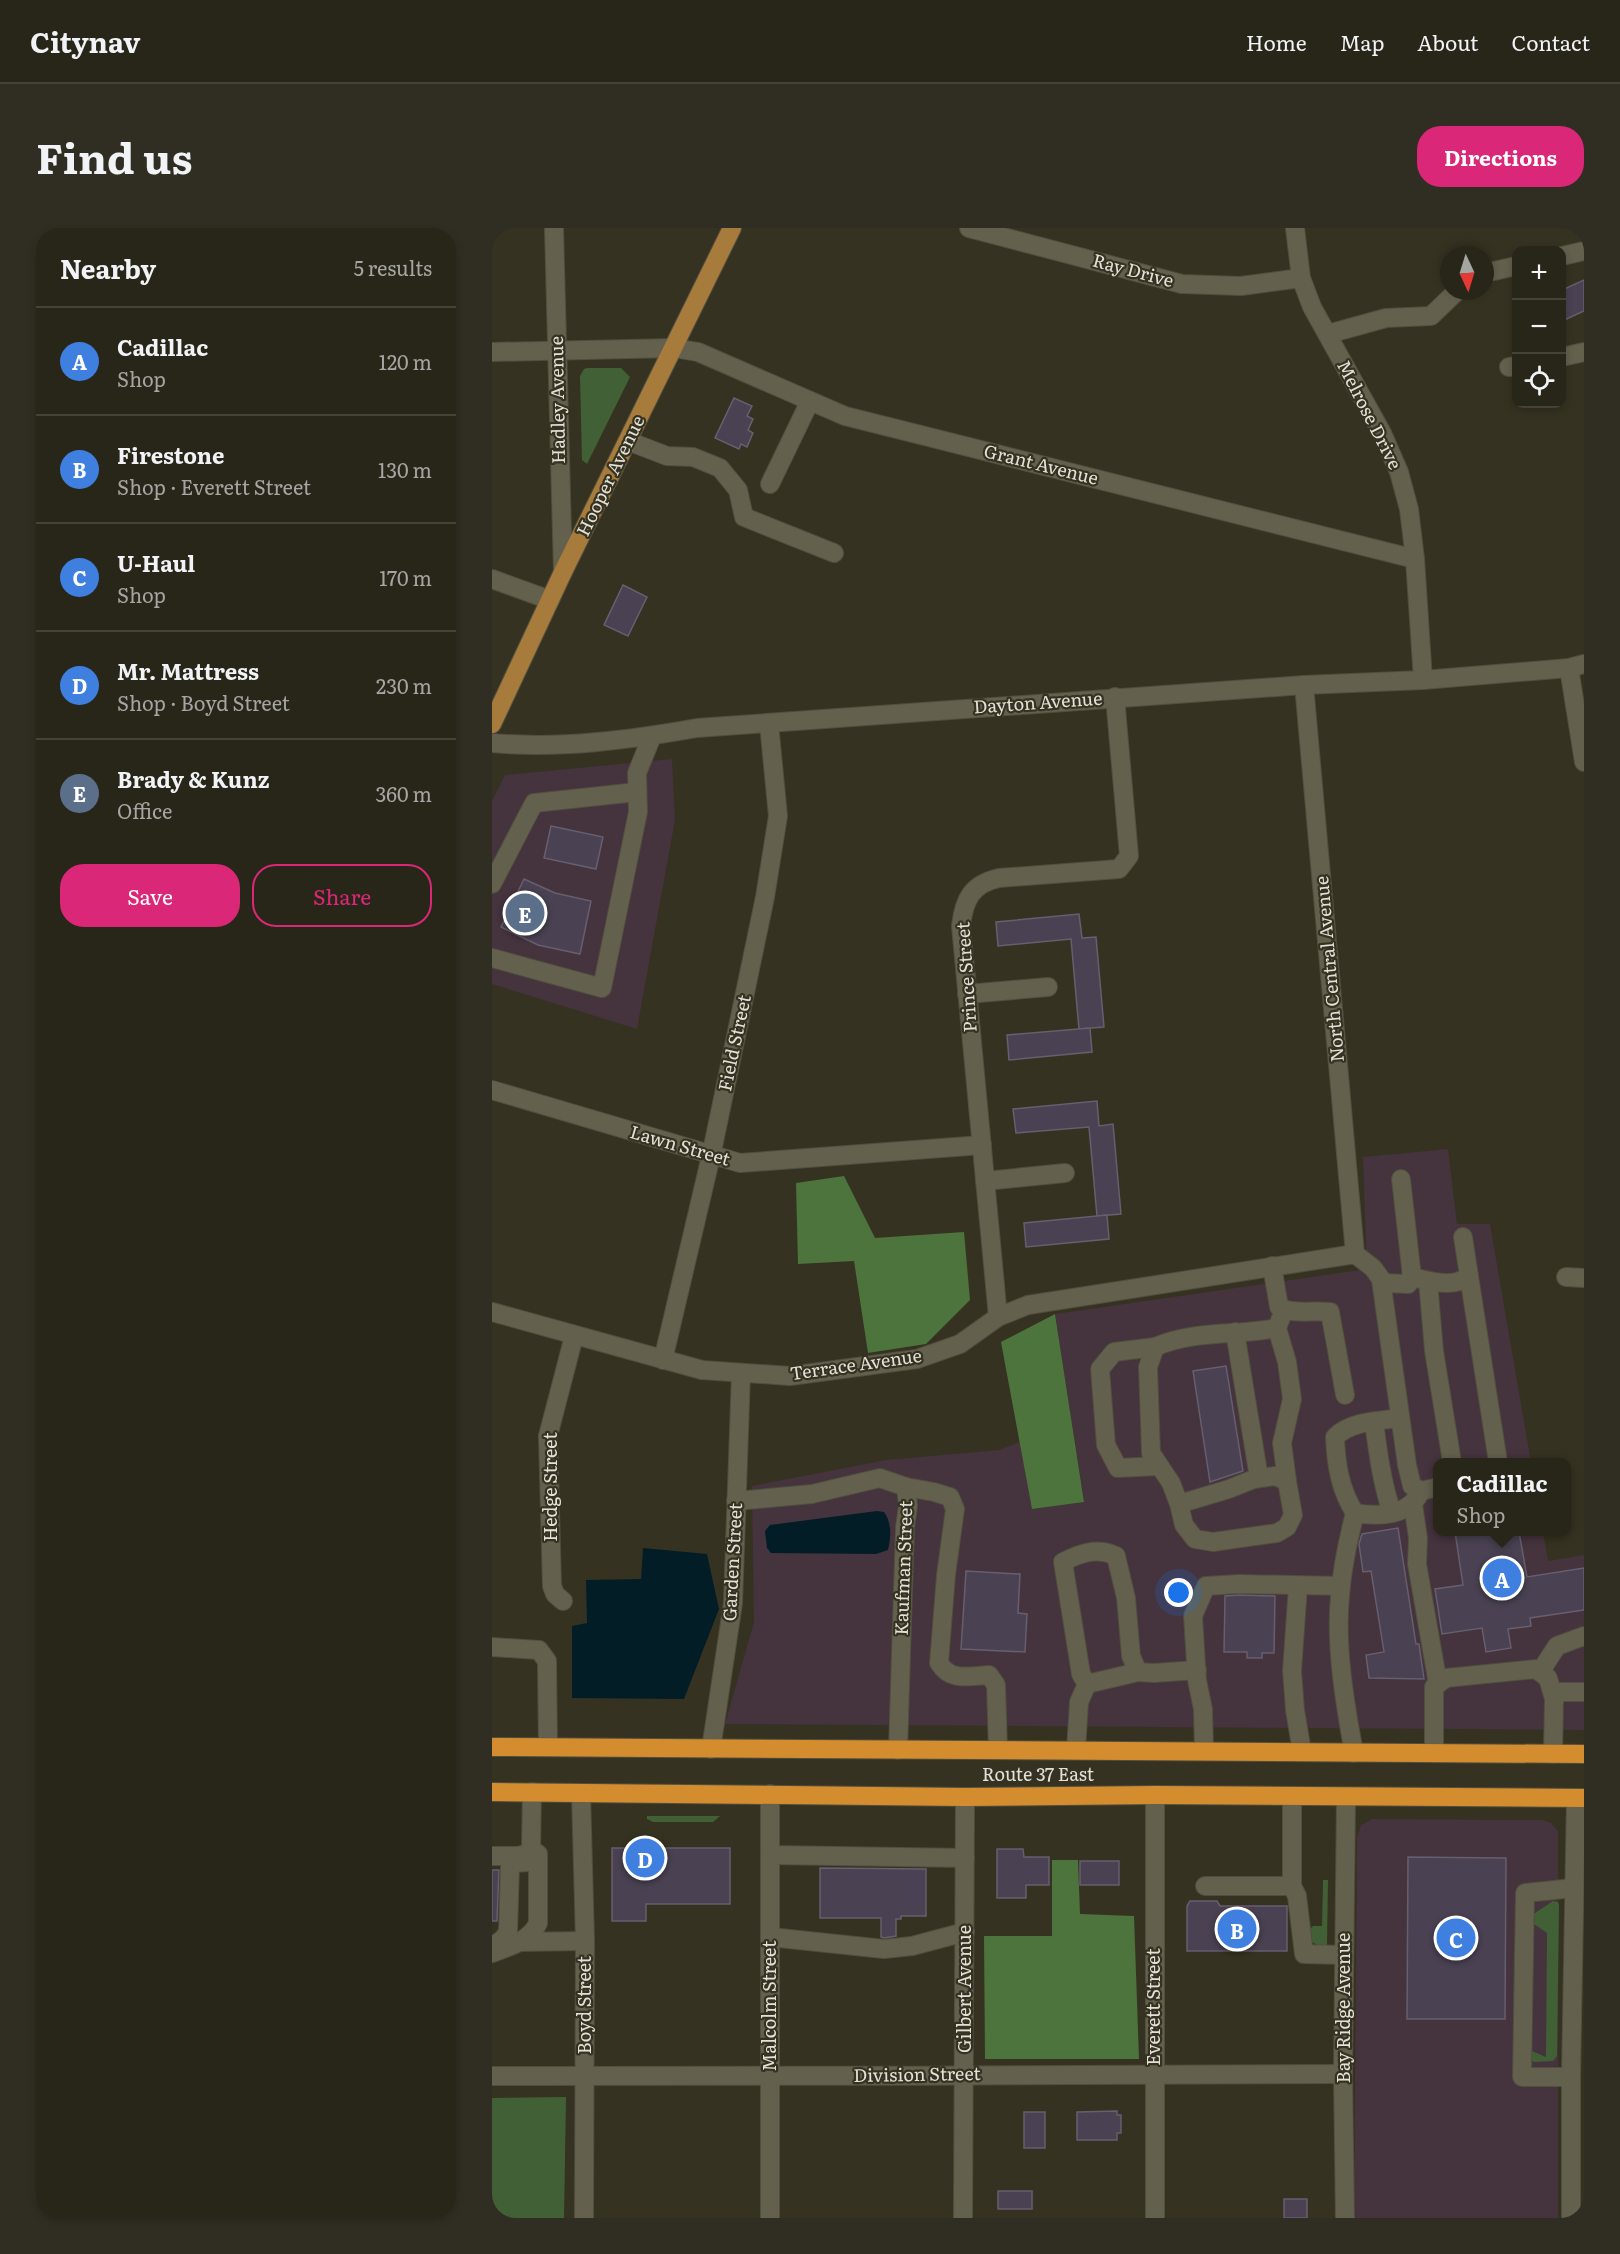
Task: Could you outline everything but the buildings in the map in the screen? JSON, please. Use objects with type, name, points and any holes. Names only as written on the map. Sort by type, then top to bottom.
[{"type":"highway","name":"Route 37 East","points":[[492,1746],[1584,1754]]},
{"type":"highway","name":"Route 37 East","points":[[492,1792],[965,1797],[1155,1795],[1580,1798]]},
{"type":"main road","name":"Hooper Avenue","points":[[492,724],[563,572],[732,228]]},
{"type":"street","name":"Hadley Avenue","points":[[554,228],[563,572]]},
{"type":"street","name":"Ray Drive","points":[[969,228],[1182,284],[1241,285],[1301,278]]},
{"type":"street","name":"Melrose Drive","points":[[1295,228],[1301,278],[1312,307],[1382,433],[1398,472],[1409,509],[1415,559],[1423,680]]},
{"type":"street","points":[[1566,255],[1584,251]]},
{"type":"street","points":[[1494,271],[1512,267]]},
{"type":"street","points":[[1328,334],[1386,318],[1431,316],[1448,300]]},
{"type":"street","name":"Grant Avenue","points":[[492,352],[674,348],[698,352],[845,416],[1415,559]]},
{"type":"street","points":[[1566,356],[1584,352]]},
{"type":"street","points":[[770,484],[810,401]]},
{"type":"street","points":[[628,441],[659,453],[693,457],[720,468],[738,490],[744,517],[834,553]]},
{"type":"street","points":[[492,579],[550,600]]},
{"type":"street","points":[[1576,666],[1584,762]]},
{"type":"street","name":"Dayton Avenue","points":[[492,743],[532,746],[616,742],[697,728],[1305,685],[1423,680],[1576,666]]},
{"type":"street","name":"North Central Avenue","points":[[1305,685],[1354,1254]]},
{"type":"street","name":"Prince Street","points":[[998,1317],[961,926],[963,907],[971,894],[984,882],[999,878],[1119,869],[1129,856],[1115,698]]},
{"type":"street","name":"Field Street","points":[[663,1360],[711,1156],[765,897],[778,816],[769,724]]},
{"type":"street","points":[[492,958],[602,988],[638,812],[637,773],[652,736]]},
{"type":"street","points":[[616,742],[637,773]]},
{"type":"street","points":[[492,884],[534,802],[638,792]]},
{"type":"street","points":[[968,994],[1048,987]]},
{"type":"street","name":"Lawn Street","points":[[492,1089],[740,1163],[982,1145]]},
{"type":"street","points":[[985,1181],[1065,1173]]},
{"type":"street","points":[[1401,1179],[1434,1351],[1451,1458]]},
{"type":"street","points":[[1463,1237],[1497,1458]]},
{"type":"street","points":[[1354,1254],[1373,1268],[1381,1281],[1412,1486],[1424,1494]]},
{"type":"street","name":"Terrace Avenue","points":[[492,1312],[702,1370],[790,1376],[917,1359],[960,1344],[998,1317],[1028,1305],[1354,1254]]},
{"type":"street","points":[[1272,1266],[1280,1307],[1284,1310],[1330,1312],[1346,1395]]},
{"type":"street","points":[[1381,1281],[1408,1284],[1420,1279],[1461,1283],[1469,1276]]},
{"type":"street","points":[[1155,1347],[1148,1367],[1151,1453],[1171,1483],[1184,1525],[1195,1539],[1213,1542],[1277,1533],[1287,1527],[1293,1515],[1282,1443],[1292,1399],[1287,1362],[1277,1328],[1284,1310]]},
{"type":"street","points":[[1159,1466],[1118,1468],[1106,1445],[1100,1369],[1114,1352],[1155,1347],[1192,1335],[1277,1328]]},
{"type":"street","points":[[1235,1332],[1259,1478]]},
{"type":"street","name":"Hedge Street","points":[[562,1601],[555,1594],[552,1586],[548,1436],[574,1336]]},
{"type":"street","name":"Garden Street","points":[[711,1749],[734,1603],[741,1373]]},
{"type":"street","points":[[1400,1418],[1354,1425],[1341,1431],[1335,1437],[1340,1478],[1348,1503],[1355,1513],[1366,1515],[1403,1511],[1424,1494]]},
{"type":"street","points":[[1374,1422],[1382,1474],[1392,1513]]},
{"type":"street","points":[[1179,1504],[1259,1478],[1275,1476],[1287,1481]]},
{"type":"street","name":"Kaufman Street","points":[[736,1501],[812,1494],[880,1478],[906,1487],[908,1506],[905,1527],[898,1750]]},
{"type":"street","points":[[906,1487],[950,1497],[955,1509],[946,1575],[939,1663],[945,1672],[954,1676],[989,1675],[996,1685],[998,1750]]},
{"type":"street","points":[[1424,1494],[1417,1564],[1438,1684]]},
{"type":"street","points":[[1354,1753],[1340,1638],[1341,1586],[1355,1513]]},
{"type":"street","points":[[1087,1684],[1081,1674],[1063,1562],[1077,1554],[1094,1551],[1116,1556],[1126,1598],[1131,1656],[1138,1672]]},
{"type":"street","points":[[1204,1751],[1203,1709],[1193,1616],[1206,1586],[1239,1584],[1341,1586]]},
{"type":"street","points":[[1298,1586],[1292,1671],[1295,1710],[1302,1752]]},
{"type":"street","points":[[1540,1672],[1557,1646],[1584,1636]]},
{"type":"street","points":[[492,1647],[538,1650],[547,1661],[548,1747]]},
{"type":"street","points":[[1434,1753],[1434,1687],[1446,1678],[1536,1669],[1548,1678],[1554,1700],[1553,1754]]},
{"type":"street","points":[[1087,1684],[1138,1672],[1197,1670]]},
{"type":"street","points":[[1076,1750],[1078,1702],[1087,1684]]},
{"type":"street","points":[[1554,1700],[1560,1692],[1584,1692]]},
{"type":"street","points":[[510,1866],[513,1863],[528,1862],[531,1849],[532,1792]]},
{"type":"street","name":"Boyd Street","points":[[581,1793],[585,1941],[584,2218]]},
{"type":"street","name":"Malcolm Street","points":[[770,1794],[770,2218]]},
{"type":"street","name":"Everett Street","points":[[1155,1795],[1155,2218]]},
{"type":"street","name":"Gilbert Avenue","points":[[963,2218],[965,1797]]},
{"type":"street","points":[[1292,1797],[1292,1886],[1297,1896],[1304,1954],[1344,1954]]},
{"type":"street","name":"Bay Ridge Avenue","points":[[1345,2218],[1343,2074],[1346,1797]]},
{"type":"street","points":[[1571,2218],[1571,2077],[1579,1933],[1577,1882],[1580,1798]]},
{"type":"street","points":[[492,1858],[527,1854],[531,1849]]},
{"type":"street","points":[[492,1953],[530,1935],[538,1923],[538,1854],[531,1849]]},
{"type":"street","points":[[770,1855],[965,1857]]},
{"type":"street","points":[[492,1858],[510,1866]]},
{"type":"street","points":[[492,1947],[508,1932],[510,1866]]},
{"type":"street","points":[[1571,2077],[1522,2077],[1525,1893],[1577,1882]]},
{"type":"street","points":[[1205,1886],[1292,1886]]},
{"type":"street","points":[[770,1937],[884,1949],[912,1947],[965,1932]]},
{"type":"street","points":[[518,1942],[585,1941]]},
{"type":"street","name":"Division Street","points":[[492,2076],[1343,2074]]},
{"type":"shaded area","points":[[672,759],[675,820],[637,1029],[492,984],[492,801],[505,775]]},
{"type":"shaded area","points":[[1448,1149],[1457,1224],[1490,1224],[1530,1458],[1433,1458],[1433,1536],[1544,1536],[1548,1561],[1584,1555],[1584,1730],[725,1724],[754,1622],[752,1486],[886,1460],[999,1450],[1020,1442],[1033,1509],[1084,1501],[1055,1314],[1367,1269],[1363,1157]]},
{"type":"shaded area","points":[[1372,1819],[1542,1820],[1551,1823],[1558,1831],[1558,2218],[1354,2218],[1357,1837],[1361,1825]]},
{"type":"green space","points":[[587,368],[621,368],[630,377],[587,464],[582,460],[580,376]]},
{"type":"green space","points":[[844,1176],[875,1238],[964,1232],[970,1300],[926,1344],[868,1353],[854,1261],[798,1264],[796,1183]]},
{"type":"green space","points":[[1055,1314],[1084,1502],[1032,1509],[1001,1342]]},
{"type":"green space","points":[[647,1816],[720,1816],[713,1822],[653,1822],[647,1819]]},
{"type":"green space","points":[[1052,1860],[1078,1860],[1080,1914],[1134,1916],[1139,2059],[985,2059],[984,1936],[1052,1936]]},
{"type":"green space","points":[[1323,1880],[1328,1880],[1327,1945],[1317,1945],[1312,1942],[1310,1929],[1313,1926],[1322,1926]]},
{"type":"green space","points":[[1553,1901],[1558,1902],[1559,1905],[1557,2056],[1553,2061],[1534,2062],[1531,2060],[1532,2051],[1546,2057],[1547,1933],[1534,1924],[1532,1915]]},
{"type":"green space","points":[[566,2097],[564,2218],[492,2218],[492,2098]]},
{"type":"water","points":[[884,1512],[890,1525],[888,1550],[876,1554],[771,1553],[767,1548],[765,1531],[770,1525]]},
{"type":"water","points":[[643,1548],[707,1554],[719,1609],[684,1699],[572,1698],[572,1626],[587,1623],[586,1580],[641,1579]]},
{"type":"place","name":"Brady & Kunz","points":[[525,913]]},
{"type":"place","name":"Cadillac","points":[[1502,1578]]},
{"type":"place","name":"Mr. Mattress","points":[[645,1858]]},
{"type":"place","name":"Firestone","points":[[1237,1929]]},
{"type":"place","name":"U-Haul","points":[[1456,1938]]}]
